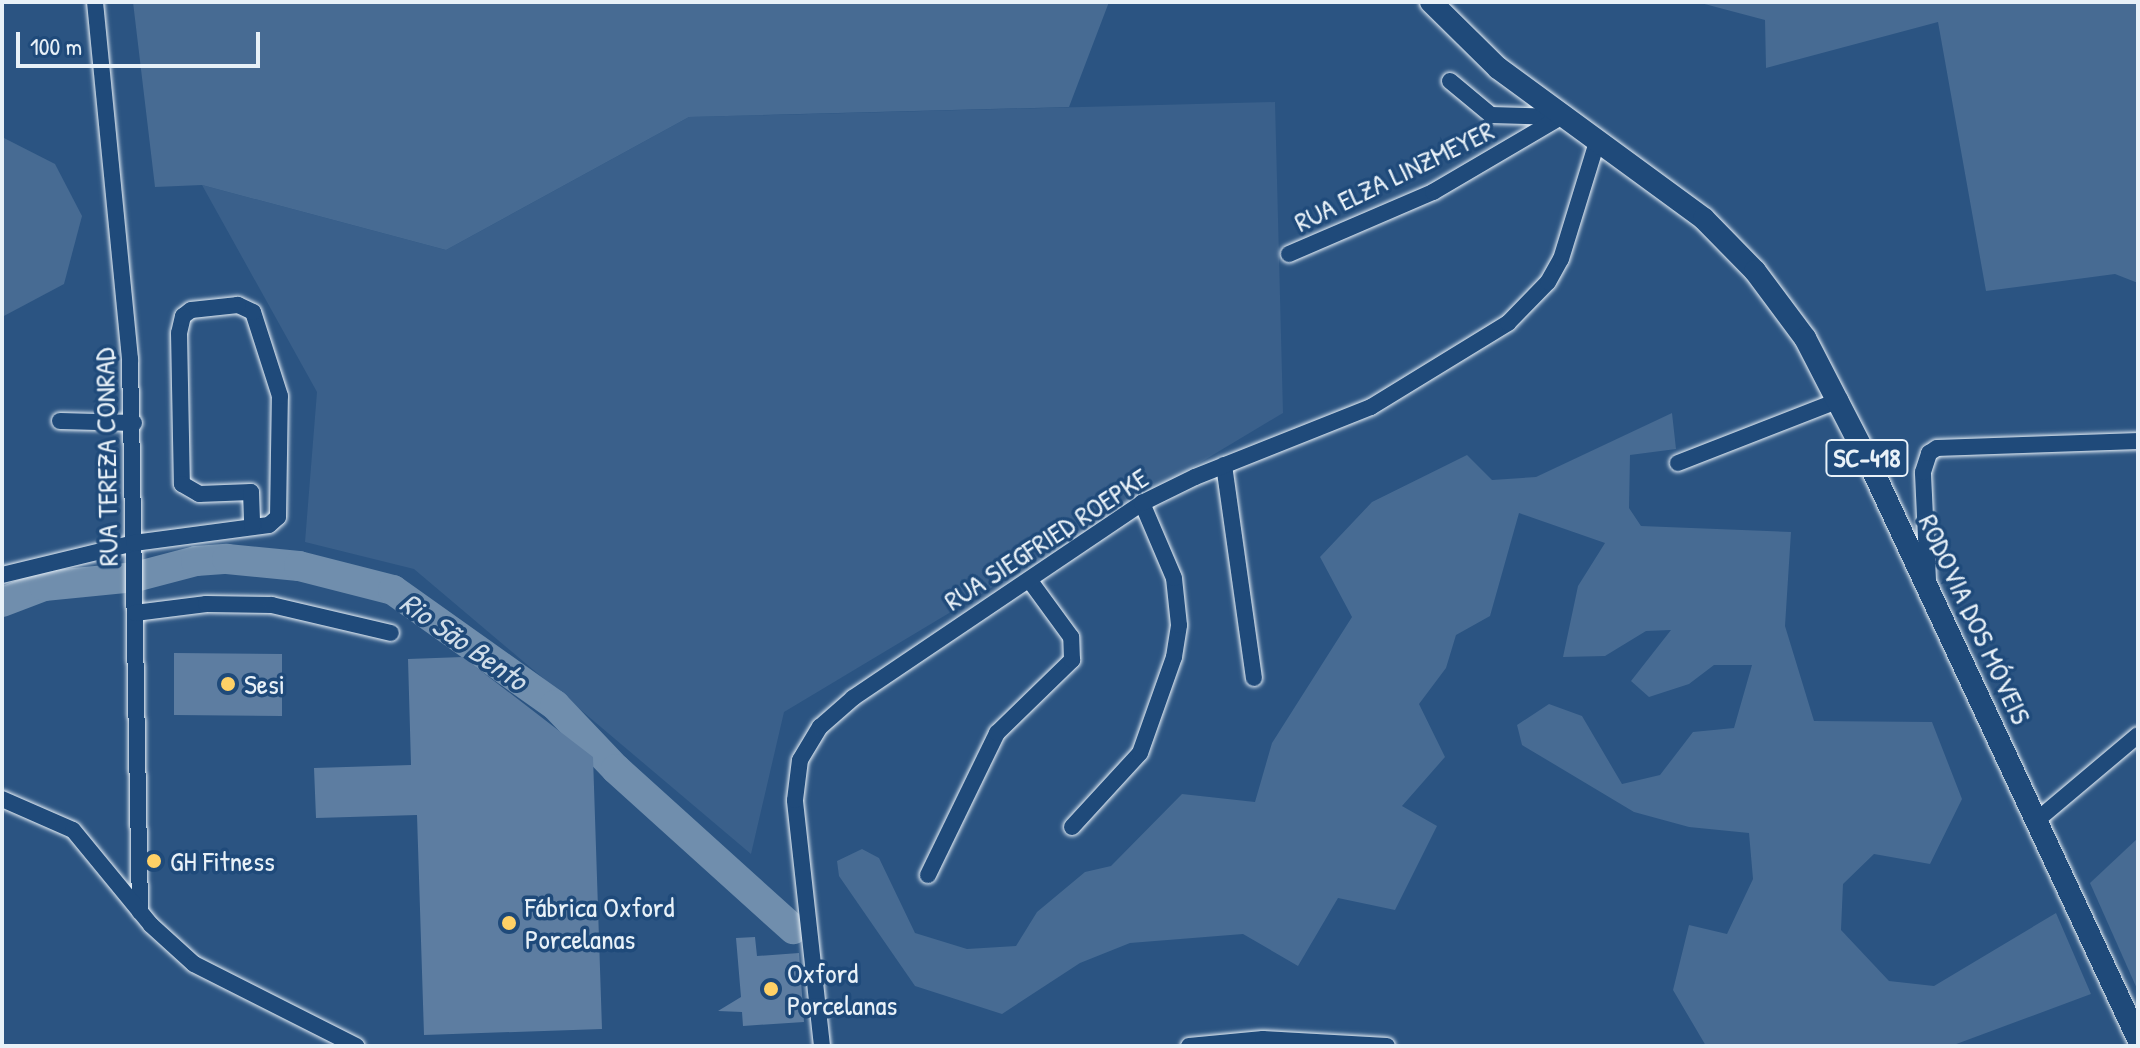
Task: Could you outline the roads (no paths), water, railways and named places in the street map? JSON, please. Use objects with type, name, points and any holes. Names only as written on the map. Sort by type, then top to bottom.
[{"type":"main road","name":"RODOVIA DOS MÓVEIS","points":[[1431,2],[1488,59],[1561,117],[1679,197],[1732,246],[1805,338],[1840,400],[2138,1039]]},
{"type":"street","name":"RUA TEREZA CONRAD","points":[[95,2],[104,131],[127,298],[134,423],[140,912]]},
{"type":"street","points":[[1450,81],[1491,115],[1561,117]]},
{"type":"street","name":"RUA ELZA LINZMEYER","points":[[1289,254],[1433,192],[1561,117]]},
{"type":"street","name":"RUA SIEGFRIED ROEPKE","points":[[822,1046],[795,800],[800,760],[820,727],[853,698],[1142,503],[1224,465],[1371,407],[1508,323],[1548,282],[1561,259],[1597,142]]},
{"type":"street","points":[[2,575],[252,527],[278,517],[280,396],[273,365],[253,312],[238,305],[191,310],[183,316],[179,333],[182,484],[199,494],[251,492],[252,527]]},
{"type":"street","points":[[1678,463],[1840,400]]},
{"type":"street","points":[[60,421],[134,423]]},
{"type":"street","points":[[1929,594],[1923,485],[1929,453],[1960,445],[2138,441]]},
{"type":"street","points":[[1224,465],[1254,678]]},
{"type":"street","points":[[1072,827],[1140,753],[1174,657],[1179,611],[1174,578],[1142,503]]},
{"type":"street","points":[[928,875],[997,733],[1072,660],[1071,637],[1030,581]]},
{"type":"street","points":[[135,605],[272,605],[391,633]]},
{"type":"street","points":[[2036,821],[2138,735]]},
{"type":"street","points":[[2,799],[73,830],[140,912],[194,964],[339,1043],[356,1046]]},
{"type":"street","points":[[1189,1046],[1263,1039],[1387,1046]]},
{"type":"waterway","name":"Rio São Bento","points":[[2,602],[44,586],[135,577],[196,561],[227,559],[299,566],[393,590],[555,705],[616,769],[793,929]]},
{"type":"place","name":"Sesi","points":[[228,684]]},
{"type":"place","name":"GH Fitness","points":[[154,861]]},
{"type":"place","name":"Fábrica Oxford Porcelanas","points":[[509,923]]},
{"type":"place","name":"Oxford Porcelanas","points":[[771,989]]}]
